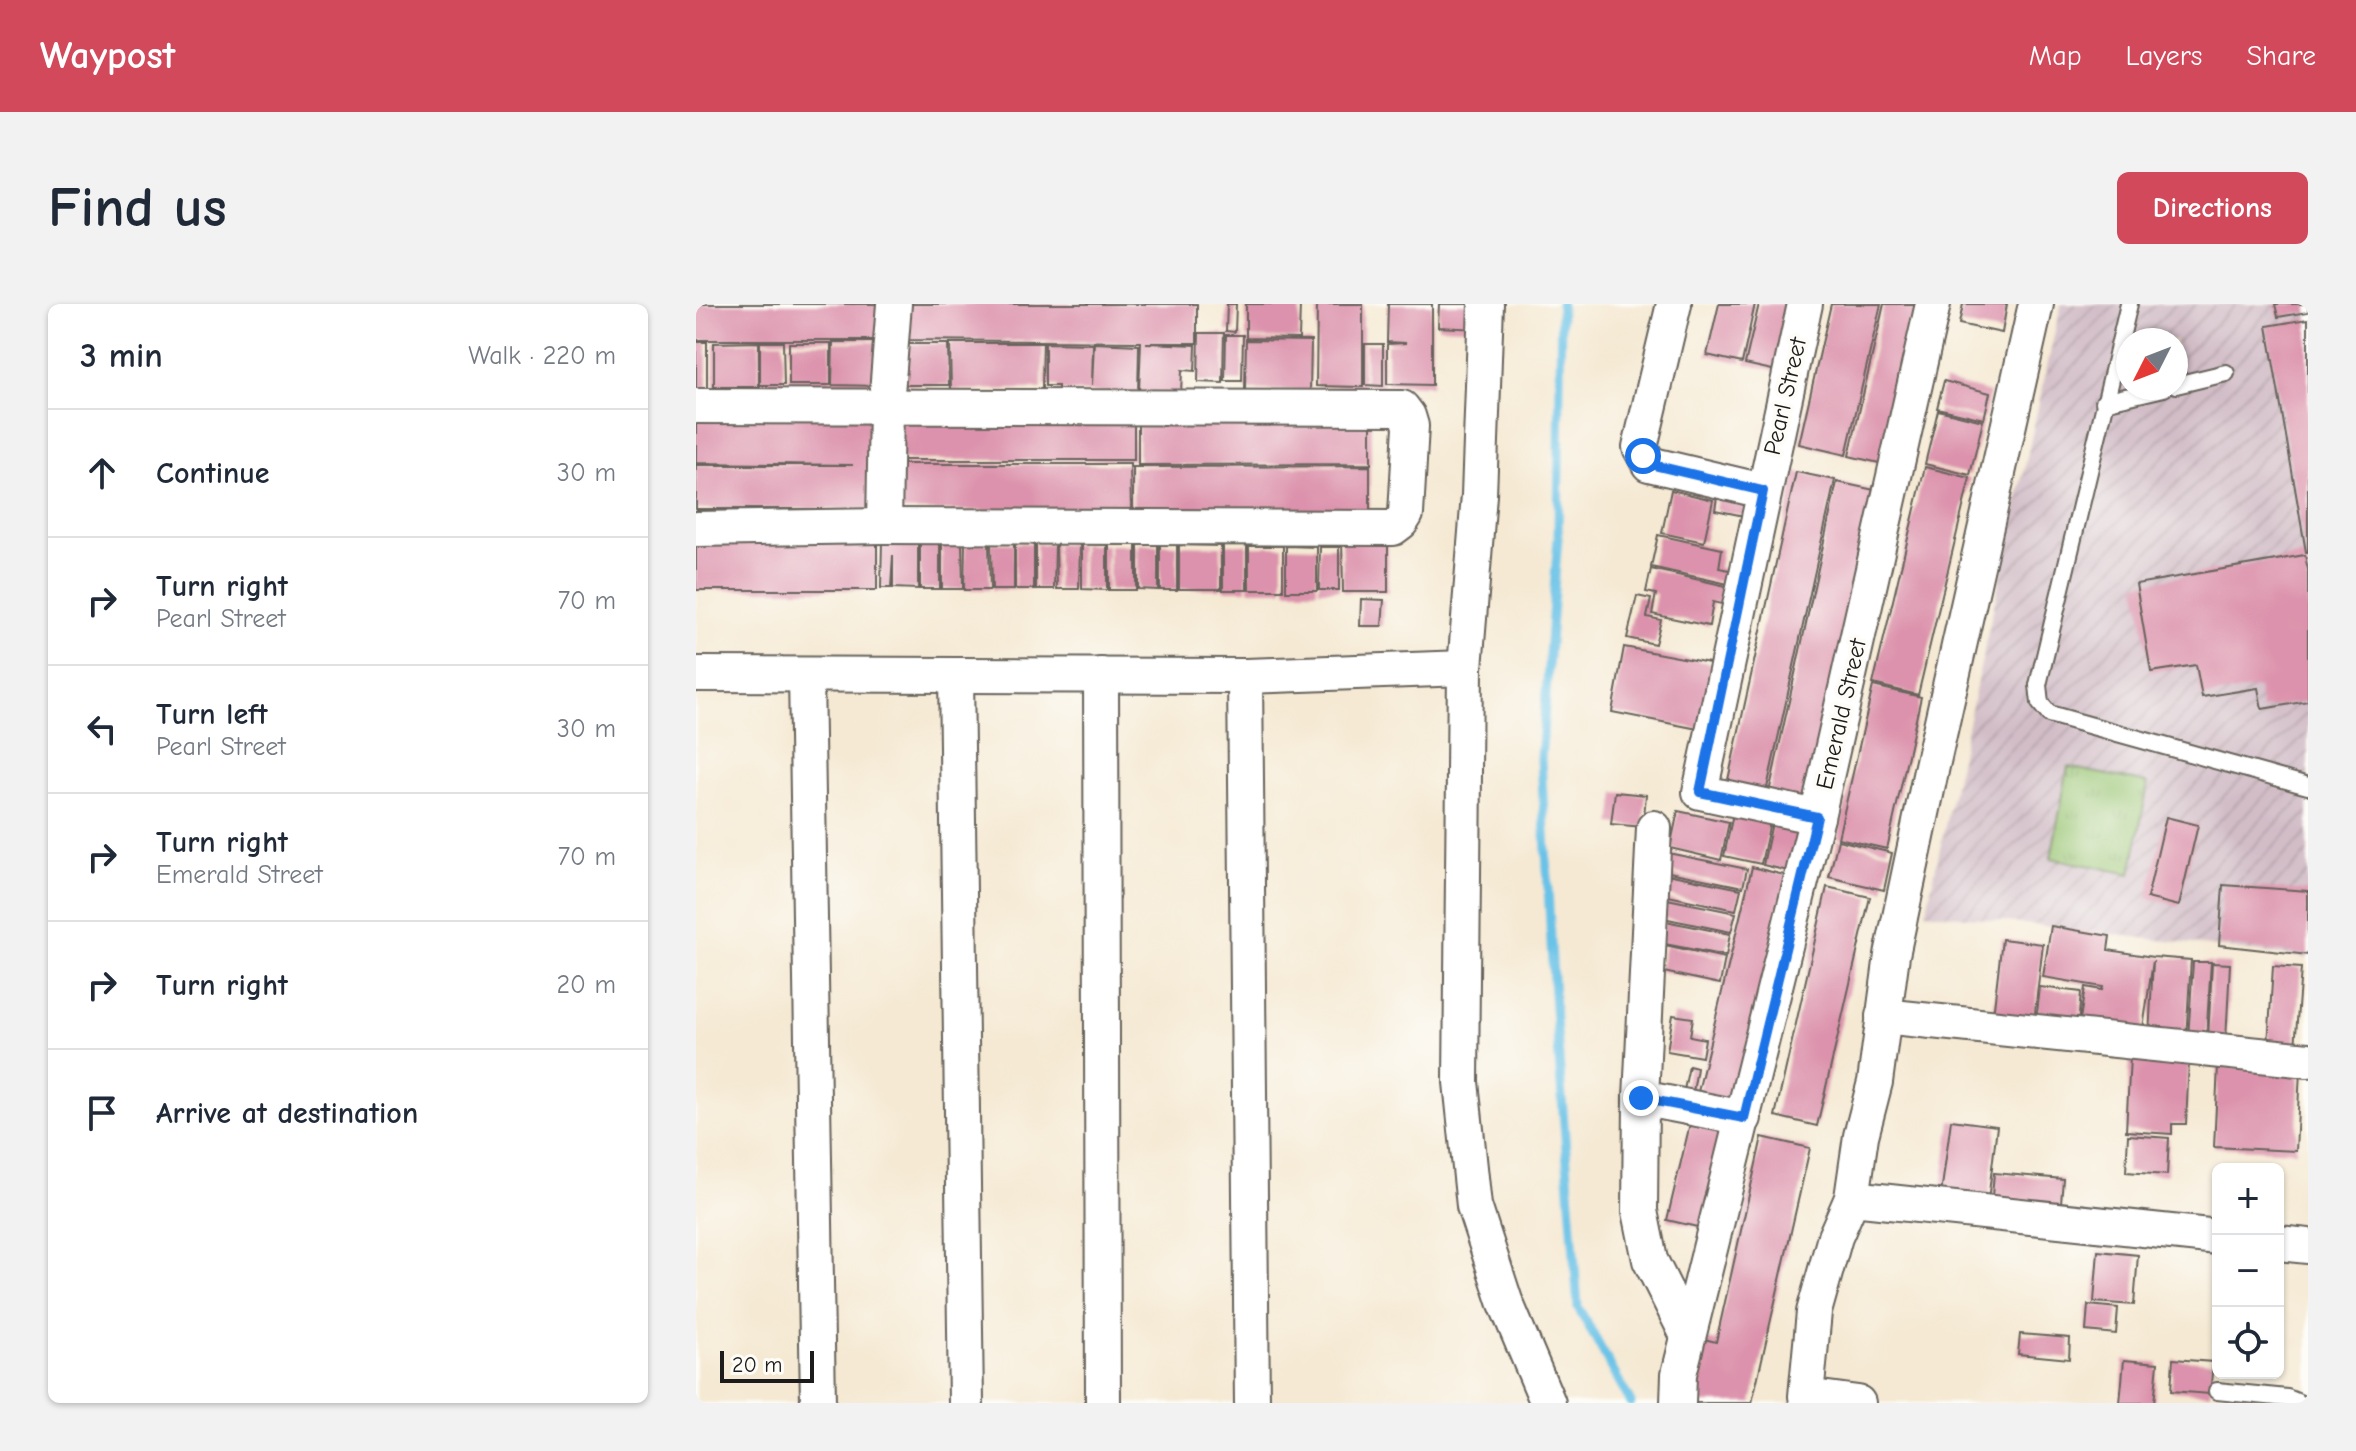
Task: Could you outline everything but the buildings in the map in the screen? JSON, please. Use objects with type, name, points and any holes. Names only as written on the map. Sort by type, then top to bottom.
[{"type":"street","points":[[884,526],[886,406],[894,304]]},
{"type":"street","points":[[1486,304],[1479,495],[1465,668],[1461,1082],[1474,1206],[1505,1301],[1548,1403]]},
{"type":"street","points":[[1674,304],[1640,447],[1643,456],[1649,464],[1763,491]]},
{"type":"street","name":"Pearl Street","points":[[1805,304],[1700,792],[1817,817]]},
{"type":"street","name":"Emerald Street","points":[[1678,1403],[1679,1374],[1817,817],[1933,304]]},
{"type":"street","points":[[1858,1403],[1806,1400],[1814,1312],[1835,1237],[1852,1198],[1861,1136],[1875,1082],[1892,955],[2036,304]]},
{"type":"street","points":[[696,406],[1402,408],[1411,426],[1406,514],[1393,528],[884,526],[696,529]]},
{"type":"street","points":[[696,674],[1245,676],[1465,668]]},
{"type":"street","points":[[806,675],[818,1403]]},
{"type":"street","points":[[956,675],[966,1403]]},
{"type":"street","points":[[1101,675],[1103,1403]]},
{"type":"street","points":[[1245,676],[1252,1403]]},
{"type":"street","points":[[1654,828],[1641,1098],[1640,1211],[1650,1260],[1688,1336]]},
{"type":"street","points":[[1883,1016],[2308,1060]]},
{"type":"street","points":[[1641,1098],[1744,1118]]},
{"type":"street","points":[[1852,1198],[2212,1236]]},
{"type":"street","points":[[2284,1244],[2308,1246]]},
{"type":"lane","points":[[2129,304],[2038,685],[2040,703],[2049,714],[2308,786]]},
{"type":"lane","points":[[2188,382],[2226,373]]},
{"type":"lane","points":[[2104,402],[2116,399]]},
{"type":"lane","points":[[2217,1391],[2287,1398],[2299,1403]]},
{"type":"shaded area","points":[[2061,304],[2308,304],[2308,958],[1926,912]]},
{"type":"green space","points":[[2068,767],[2148,783],[2131,874],[2051,858]]},
{"type":"waterway","points":[[1561,304],[1558,538],[1541,759],[1553,980],[1578,1307],[1631,1403]]},
{"type":"route","points":[[1641,1098],[1744,1118],[1817,817],[1700,792],[1763,491],[1649,464],[1643,456]]}]
